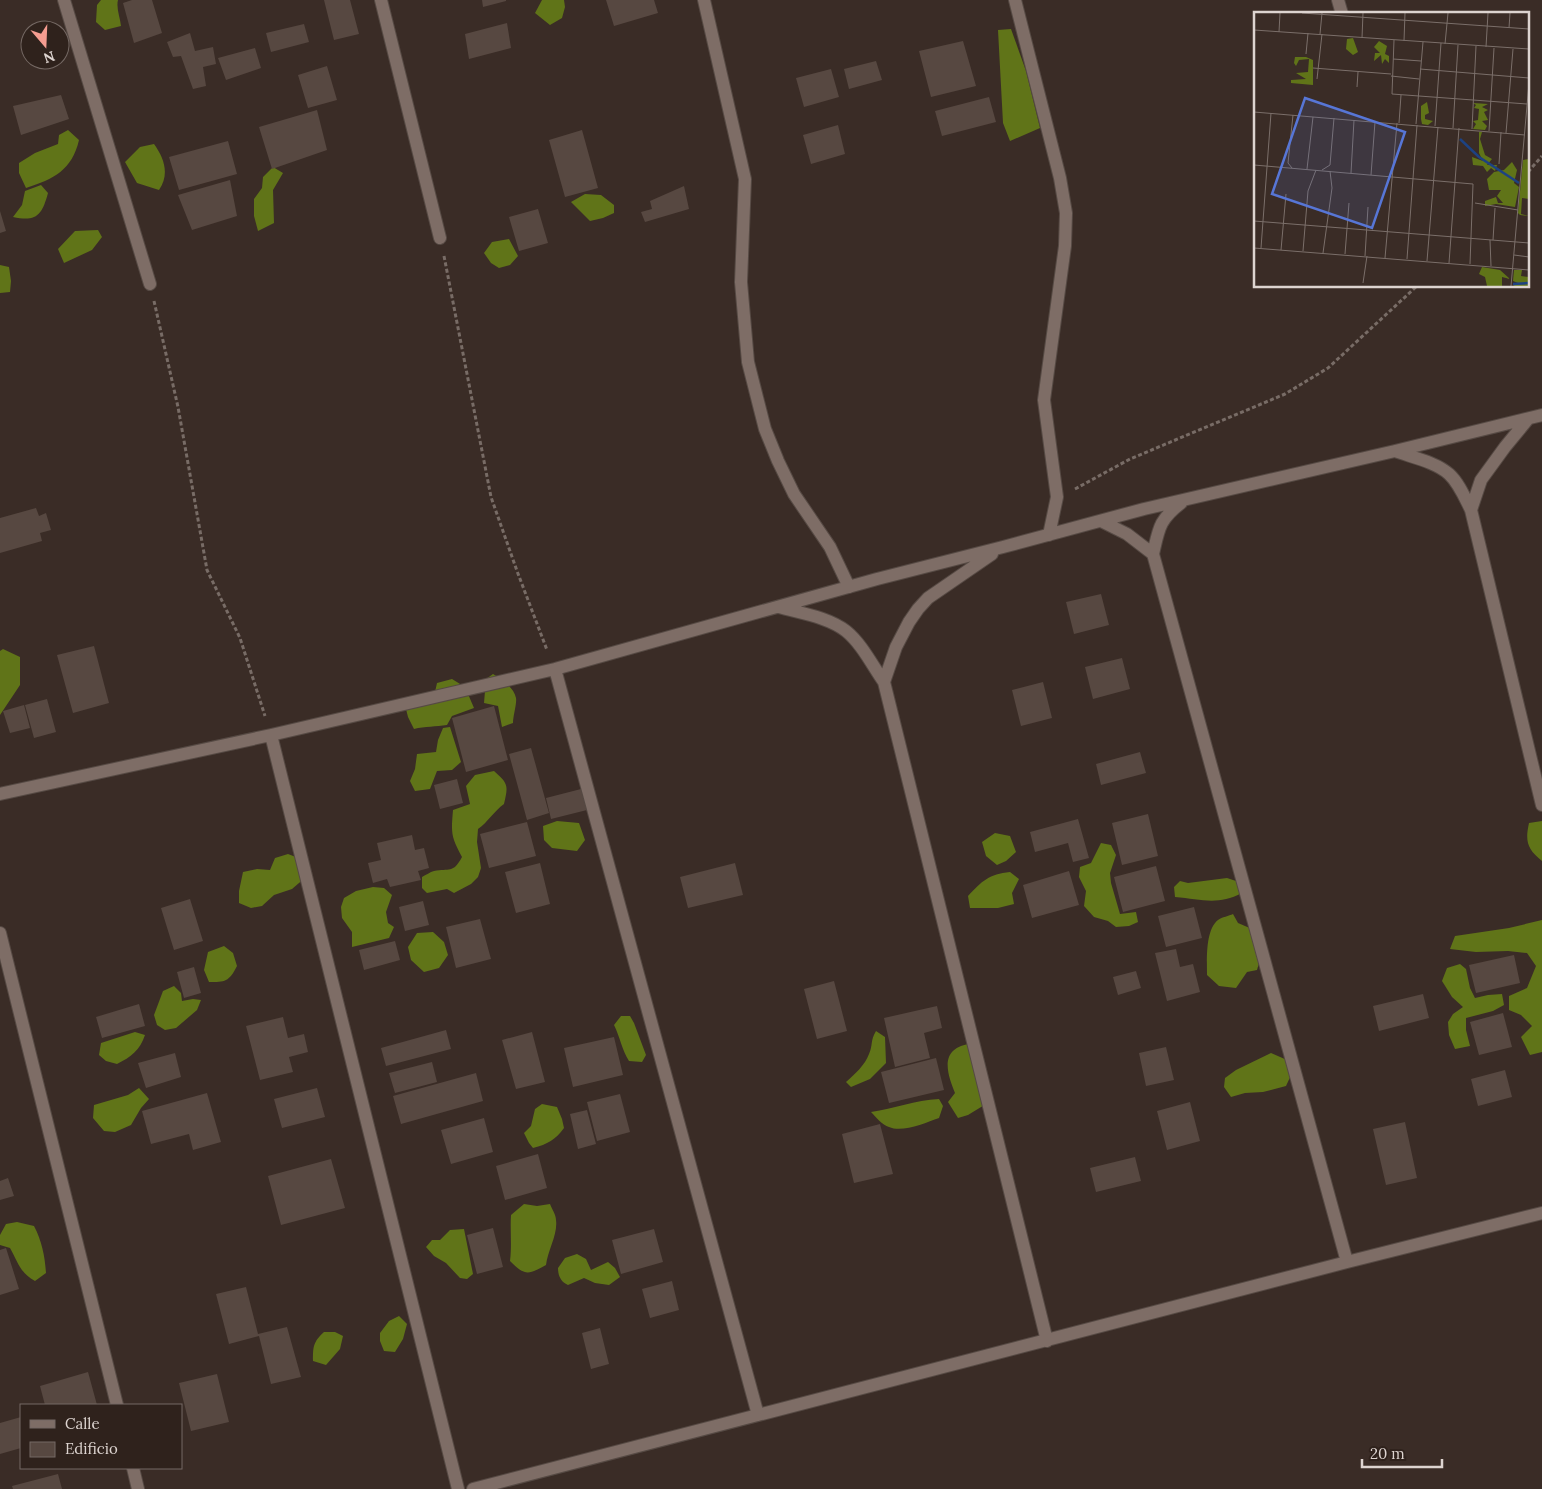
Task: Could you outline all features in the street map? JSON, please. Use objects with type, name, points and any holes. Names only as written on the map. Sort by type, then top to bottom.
[{"type":"street","points":[[64,0],[150,284]]},
{"type":"street","points":[[381,0],[440,238]]},
{"type":"street","points":[[704,0],[745,179],[741,282],[748,362],[765,429],[778,461],[794,494],[830,547],[849,588]]},
{"type":"street","points":[[1015,0],[1060,178],[1066,212],[1065,246],[1044,400],[1057,497],[1049,535]]},
{"type":"street","points":[[0,794],[271,735],[555,669],[849,588],[877,578],[1185,500],[1542,415]]},
{"type":"street","points":[[1471,510],[1481,480],[1528,419]]},
{"type":"street","points":[[1395,451],[1440,467],[1450,474],[1460,488],[1471,510],[1542,805]]},
{"type":"street","points":[[1185,500],[1168,513],[1159,528],[1153,554],[1347,1262]]},
{"type":"street","points":[[1101,521],[1127,534],[1153,554]]},
{"type":"street","points":[[884,682],[896,647],[918,609],[928,598],[1003,547]]},
{"type":"street","points":[[778,607],[826,621],[845,631],[862,648],[884,682],[1047,1340]]},
{"type":"street","points":[[555,669],[758,1415]]},
{"type":"street","points":[[271,735],[458,1489]]},
{"type":"street","points":[[0,933],[117,1404]]},
{"type":"street","points":[[472,1489],[1542,1213]]},
{"type":"street","points":[[132,1469],[138,1489]]},
{"type":"path","points":[[1530,170],[1542,156]]},
{"type":"path","points":[[440,238],[492,497],[517,572],[555,669]]},
{"type":"path","points":[[150,284],[178,407],[207,570],[240,638],[271,735]]},
{"type":"path","points":[[1057,497],[1130,459],[1285,394],[1328,368],[1415,288]]},
{"type":"green space","points":[[101,0],[118,0],[121,26],[105,30],[96,22],[97,5]]},
{"type":"green space","points":[[542,0],[564,0],[565,7],[562,18],[550,25],[535,13]]},
{"type":"green space","points":[[1011,29],[1026,71],[1040,128],[1010,141],[1003,123],[998,30]]},
{"type":"green space","points":[[68,130],[79,140],[72,159],[67,166],[53,177],[26,188],[19,173],[19,163],[35,153],[58,144],[59,135]]},
{"type":"green space","points":[[154,144],[163,160],[165,172],[159,190],[137,183],[125,162],[140,147]]},
{"type":"green space","points":[[273,167],[283,173],[273,190],[274,223],[258,231],[254,216],[254,199],[262,188],[263,177]]},
{"type":"green space","points":[[41,185],[48,193],[41,212],[28,218],[13,217],[22,205],[25,191]]},
{"type":"green space","points":[[585,194],[601,195],[614,205],[614,213],[590,221],[571,202]]},
{"type":"green space","points":[[98,230],[102,237],[92,250],[64,263],[58,249],[75,231]]},
{"type":"green space","points":[[509,239],[518,256],[510,265],[499,268],[491,263],[484,253],[492,242]]},
{"type":"green space","points":[[0,265],[9,267],[10,292],[0,293]]},
{"type":"green space","points":[[3,649],[20,657],[20,685],[0,715],[0,651]]},
{"type":"green space","points":[[493,674],[510,687],[516,698],[513,723],[502,727],[498,706],[484,703],[486,679]]},
{"type":"green space","points":[[452,679],[465,687],[474,708],[452,716],[447,725],[414,729],[405,705],[435,692],[437,683]]},
{"type":"green space","points":[[450,727],[461,762],[452,770],[437,771],[430,789],[415,791],[410,781],[415,769],[417,754],[436,752],[443,728]]},
{"type":"green space","points":[[494,771],[505,782],[506,793],[504,804],[478,829],[477,842],[481,868],[478,877],[471,884],[454,893],[447,889],[427,893],[422,888],[422,877],[434,871],[453,868],[462,857],[453,835],[452,818],[453,810],[470,804],[466,786],[475,775]]},
{"type":"green space","points":[[557,821],[579,823],[585,840],[577,851],[552,848],[544,840],[543,826]]},
{"type":"green space","points":[[1542,821],[1542,861],[1530,848],[1527,835],[1529,823]]},
{"type":"green space","points":[[995,833],[1010,836],[1016,852],[1006,861],[997,865],[986,856],[982,842]]},
{"type":"green space","points":[[1101,843],[1111,845],[1116,855],[1110,873],[1120,914],[1136,912],[1138,922],[1129,926],[1116,927],[1108,921],[1094,917],[1084,906],[1086,891],[1079,877],[1080,867],[1091,863]]},
{"type":"green space","points":[[288,854],[301,859],[306,877],[292,889],[274,895],[262,906],[251,908],[239,903],[239,891],[243,872],[257,869],[270,870],[275,858]]},
{"type":"green space","points":[[1010,872],[1019,879],[1012,893],[1014,904],[998,908],[970,908],[968,896],[978,886],[986,879],[997,874]]},
{"type":"green space","points":[[1227,878],[1236,881],[1242,893],[1217,901],[1175,897],[1174,887],[1180,881],[1188,883]]},
{"type":"green space","points":[[373,887],[384,888],[392,895],[386,912],[388,923],[394,927],[389,938],[352,947],[352,932],[342,918],[341,907],[344,898],[356,891]]},
{"type":"green space","points":[[1233,914],[1238,923],[1252,929],[1259,963],[1257,970],[1247,972],[1236,988],[1219,986],[1207,975],[1207,954],[1211,931],[1218,920]]},
{"type":"green space","points":[[1542,920],[1542,1052],[1530,1055],[1521,1037],[1532,1026],[1521,1015],[1509,1010],[1509,996],[1527,988],[1536,966],[1527,953],[1508,951],[1476,952],[1450,949],[1455,936],[1509,928]]},
{"type":"green space","points":[[433,932],[444,942],[448,955],[439,968],[424,972],[411,960],[408,947],[417,933]]},
{"type":"green space","points":[[224,946],[233,953],[237,966],[232,975],[226,980],[209,982],[204,970],[208,952]]},
{"type":"green space","points":[[1460,964],[1466,969],[1470,988],[1475,998],[1502,994],[1504,1005],[1493,1011],[1466,1018],[1466,1030],[1470,1046],[1455,1049],[1449,1035],[1448,1022],[1453,1014],[1463,1007],[1452,997],[1442,981],[1447,968]]},
{"type":"green space","points":[[174,986],[181,993],[182,1001],[201,1000],[197,1010],[176,1028],[165,1030],[157,1025],[154,1015],[163,991]]},
{"type":"green space","points":[[621,1016],[630,1016],[634,1023],[646,1055],[642,1062],[629,1061],[614,1025]]},
{"type":"green space","points":[[876,1031],[885,1037],[886,1063],[870,1079],[851,1087],[846,1082],[865,1062]]},
{"type":"green space","points":[[135,1032],[145,1035],[138,1049],[127,1059],[117,1064],[106,1061],[99,1055],[101,1043]]},
{"type":"green space","points":[[969,1044],[986,1104],[968,1115],[958,1118],[948,1102],[955,1093],[948,1070],[949,1056],[959,1047]]},
{"type":"green space","points":[[1271,1053],[1287,1060],[1292,1073],[1286,1086],[1231,1097],[1224,1087],[1225,1078],[1236,1070]]},
{"type":"green space","points":[[139,1088],[149,1099],[131,1125],[115,1132],[104,1131],[93,1118],[94,1105],[128,1095]]},
{"type":"green space","points":[[939,1099],[943,1106],[939,1118],[907,1128],[894,1129],[886,1126],[871,1112],[921,1101]]},
{"type":"green space","points":[[542,1104],[557,1107],[564,1128],[551,1141],[533,1148],[524,1133],[531,1126],[535,1109]]},
{"type":"green space","points":[[524,1204],[537,1206],[550,1204],[555,1216],[556,1225],[546,1265],[531,1272],[519,1269],[510,1261],[511,1215]]},
{"type":"green space","points":[[17,1222],[34,1226],[41,1243],[46,1273],[35,1281],[23,1271],[10,1248],[0,1245],[0,1235],[6,1224]]},
{"type":"green space","points":[[464,1229],[473,1274],[467,1279],[460,1278],[446,1263],[434,1256],[426,1247],[432,1240],[440,1240],[450,1230]]},
{"type":"green space","points":[[577,1254],[586,1259],[591,1270],[608,1262],[615,1268],[620,1277],[609,1285],[595,1283],[584,1278],[568,1285],[566,1284],[560,1278],[558,1268],[565,1258]]},
{"type":"green space","points":[[399,1316],[407,1324],[403,1339],[395,1352],[384,1351],[380,1341],[380,1333],[389,1321]]},
{"type":"green space","points":[[324,1332],[335,1332],[343,1336],[340,1349],[326,1365],[313,1361],[314,1345]]},
{"type":"building","points":[[132,0],[152,0],[162,33],[134,43],[123,3]]},
{"type":"building","points":[[324,0],[350,0],[359,34],[334,40]]},
{"type":"building","points":[[482,0],[506,0],[506,1],[483,7]]},
{"type":"building","points":[[606,0],[654,0],[658,13],[614,26]]},
{"type":"building","points":[[507,23],[511,48],[469,59],[465,34]]},
{"type":"building","points":[[304,24],[309,42],[271,52],[266,33]]},
{"type":"building","points":[[190,33],[195,51],[213,47],[216,64],[203,67],[206,86],[193,89],[181,56],[173,57],[167,42]]},
{"type":"building","points":[[963,41],[976,86],[931,97],[919,51]]},
{"type":"building","points":[[255,48],[261,68],[226,80],[218,58]]},
{"type":"building","points":[[876,61],[882,80],[849,89],[844,69]]},
{"type":"building","points":[[327,66],[337,100],[308,108],[298,75]]},
{"type":"building","points":[[831,69],[839,97],[804,107],[796,78]]},
{"type":"building","points":[[61,95],[69,119],[21,135],[13,106]]},
{"type":"building","points":[[989,97],[996,122],[942,136],[935,111]]},
{"type":"building","points":[[317,110],[327,150],[272,169],[259,127]]},
{"type":"building","points":[[838,125],[845,154],[811,164],[803,135]]},
{"type":"building","points":[[582,130],[598,188],[565,197],[549,140]]},
{"type":"building","points":[[228,141],[237,174],[179,190],[169,157]]},
{"type":"building","points":[[230,180],[237,216],[192,230],[178,195]]},
{"type":"building","points":[[684,186],[689,209],[645,222],[641,212],[652,209],[650,201]]},
{"type":"building","points":[[538,209],[548,243],[519,251],[509,217]]},
{"type":"building","points":[[0,211],[6,231],[0,233]]},
{"type":"building","points":[[36,508],[39,516],[46,513],[51,530],[40,533],[42,541],[0,553],[0,518]]},
{"type":"building","points":[[1101,594],[1109,625],[1074,634],[1066,602]]},
{"type":"building","points":[[94,646],[109,703],[73,713],[57,655]]},
{"type":"building","points":[[1122,658],[1130,689],[1093,699],[1085,667]]},
{"type":"building","points":[[1043,682],[1052,718],[1021,726],[1012,690]]},
{"type":"building","points":[[47,699],[56,732],[34,738],[25,705]]},
{"type":"building","points":[[24,705],[30,728],[10,733],[3,711]]},
{"type":"building","points":[[494,706],[508,760],[466,772],[452,718]]},
{"type":"building","points":[[531,748],[549,813],[527,820],[509,754]]},
{"type":"building","points":[[1140,752],[1146,773],[1101,785],[1096,764]]},
{"type":"building","points":[[457,779],[463,803],[440,809],[434,785]]},
{"type":"building","points":[[581,789],[587,810],[551,819],[546,798]]},
{"type":"building","points":[[1148,814],[1158,856],[1122,865],[1112,823]]},
{"type":"building","points":[[1078,819],[1089,858],[1073,862],[1068,843],[1035,852],[1030,832]]},
{"type":"building","points":[[527,822],[536,856],[489,868],[480,834]]},
{"type":"building","points":[[412,835],[415,850],[424,848],[429,868],[418,871],[421,880],[390,887],[387,879],[373,883],[368,863],[381,860],[377,843]]},
{"type":"building","points":[[540,863],[550,904],[516,913],[505,872]]},
{"type":"building","points":[[735,863],[743,895],[688,908],[680,877]]},
{"type":"building","points":[[1156,866],[1165,901],[1123,912],[1114,877]]},
{"type":"building","points":[[1069,871],[1079,905],[1032,918],[1023,885]]},
{"type":"building","points":[[190,899],[203,941],[174,950],[161,908]]},
{"type":"building","points":[[423,901],[429,925],[405,931],[399,907]]},
{"type":"building","points":[[1194,907],[1202,938],[1166,947],[1158,916]]},
{"type":"building","points":[[480,919],[491,959],[456,968],[446,927]]},
{"type":"building","points":[[395,941],[400,960],[364,970],[359,950]]},
{"type":"building","points":[[1176,949],[1180,967],[1193,964],[1200,992],[1167,1001],[1155,953]]},
{"type":"building","points":[[1514,955],[1520,983],[1476,993],[1469,965]]},
{"type":"building","points":[[194,967],[201,993],[184,998],[177,972]]},
{"type":"building","points":[[1136,971],[1141,988],[1118,995],[1113,977]]},
{"type":"building","points":[[834,981],[847,1031],[817,1039],[804,989]]},
{"type":"building","points":[[1423,994],[1429,1018],[1379,1031],[1373,1006]]},
{"type":"building","points":[[139,1004],[145,1026],[102,1038],[96,1017]]},
{"type":"building","points":[[937,1006],[942,1028],[924,1033],[930,1058],[895,1067],[884,1018]]},
{"type":"building","points":[[1503,1013],[1512,1047],[1479,1055],[1470,1022]]},
{"type":"building","points":[[283,1017],[288,1038],[304,1034],[308,1052],[289,1057],[293,1072],[260,1080],[246,1026]]},
{"type":"building","points":[[446,1030],[451,1049],[386,1066],[381,1048]]},
{"type":"building","points":[[532,1032],[545,1082],[516,1089],[502,1040]]},
{"type":"building","points":[[614,1037],[623,1075],[573,1087],[564,1048]]},
{"type":"building","points":[[1166,1047],[1174,1080],[1146,1086],[1139,1053]]},
{"type":"building","points":[[175,1053],[181,1077],[146,1088],[138,1063]]},
{"type":"building","points":[[936,1058],[944,1090],[889,1103],[881,1072]]},
{"type":"building","points":[[432,1062],[437,1082],[395,1093],[389,1073]]},
{"type":"building","points":[[1505,1070],[1512,1097],[1478,1106],[1471,1079]]},
{"type":"building","points":[[476,1073],[483,1101],[401,1124],[393,1096]]},
{"type":"building","points":[[317,1088],[325,1117],[282,1128],[274,1099]]},
{"type":"building","points":[[207,1093],[221,1142],[193,1150],[189,1134],[151,1144],[142,1111]]},
{"type":"building","points":[[620,1094],[630,1132],[597,1141],[587,1102]]},
{"type":"building","points":[[1190,1102],[1200,1141],[1167,1150],[1157,1111]]},
{"type":"building","points":[[587,1110],[596,1144],[578,1149],[570,1114]]},
{"type":"building","points":[[484,1118],[493,1152],[451,1164],[441,1130]]},
{"type":"building","points":[[1405,1122],[1417,1178],[1386,1185],[1373,1129]]},
{"type":"building","points":[[880,1124],[893,1174],[854,1183],[842,1134]]},
{"type":"building","points":[[538,1154],[547,1188],[505,1200],[496,1166]]},
{"type":"building","points":[[1135,1157],[1141,1181],[1096,1192],[1090,1168]]},
{"type":"building","points":[[331,1159],[345,1208],[281,1225],[268,1176]]},
{"type":"building","points":[[8,1178],[14,1196],[0,1200],[0,1181]]},
{"type":"building","points":[[493,1228],[503,1267],[477,1274],[467,1235]]},
{"type":"building","points":[[654,1229],[663,1262],[621,1274],[612,1240]]},
{"type":"building","points":[[6,1248],[19,1289],[0,1295],[0,1250]]},
{"type":"building","points":[[672,1281],[679,1310],[650,1318],[642,1289]]},
{"type":"building","points":[[246,1287],[258,1334],[287,1327],[301,1377],[271,1384],[259,1336],[229,1344],[216,1294]]},
{"type":"building","points":[[600,1328],[609,1364],[591,1369],[582,1333]]},
{"type":"building","points":[[88,1372],[97,1404],[45,1404],[40,1386]]},
{"type":"building","points":[[217,1374],[229,1422],[191,1431],[179,1383]]},
{"type":"building","points":[[20,1417],[20,1448],[0,1454],[0,1423]]},
{"type":"building","points":[[58,1474],[62,1489],[13,1489],[12,1486]]}]
